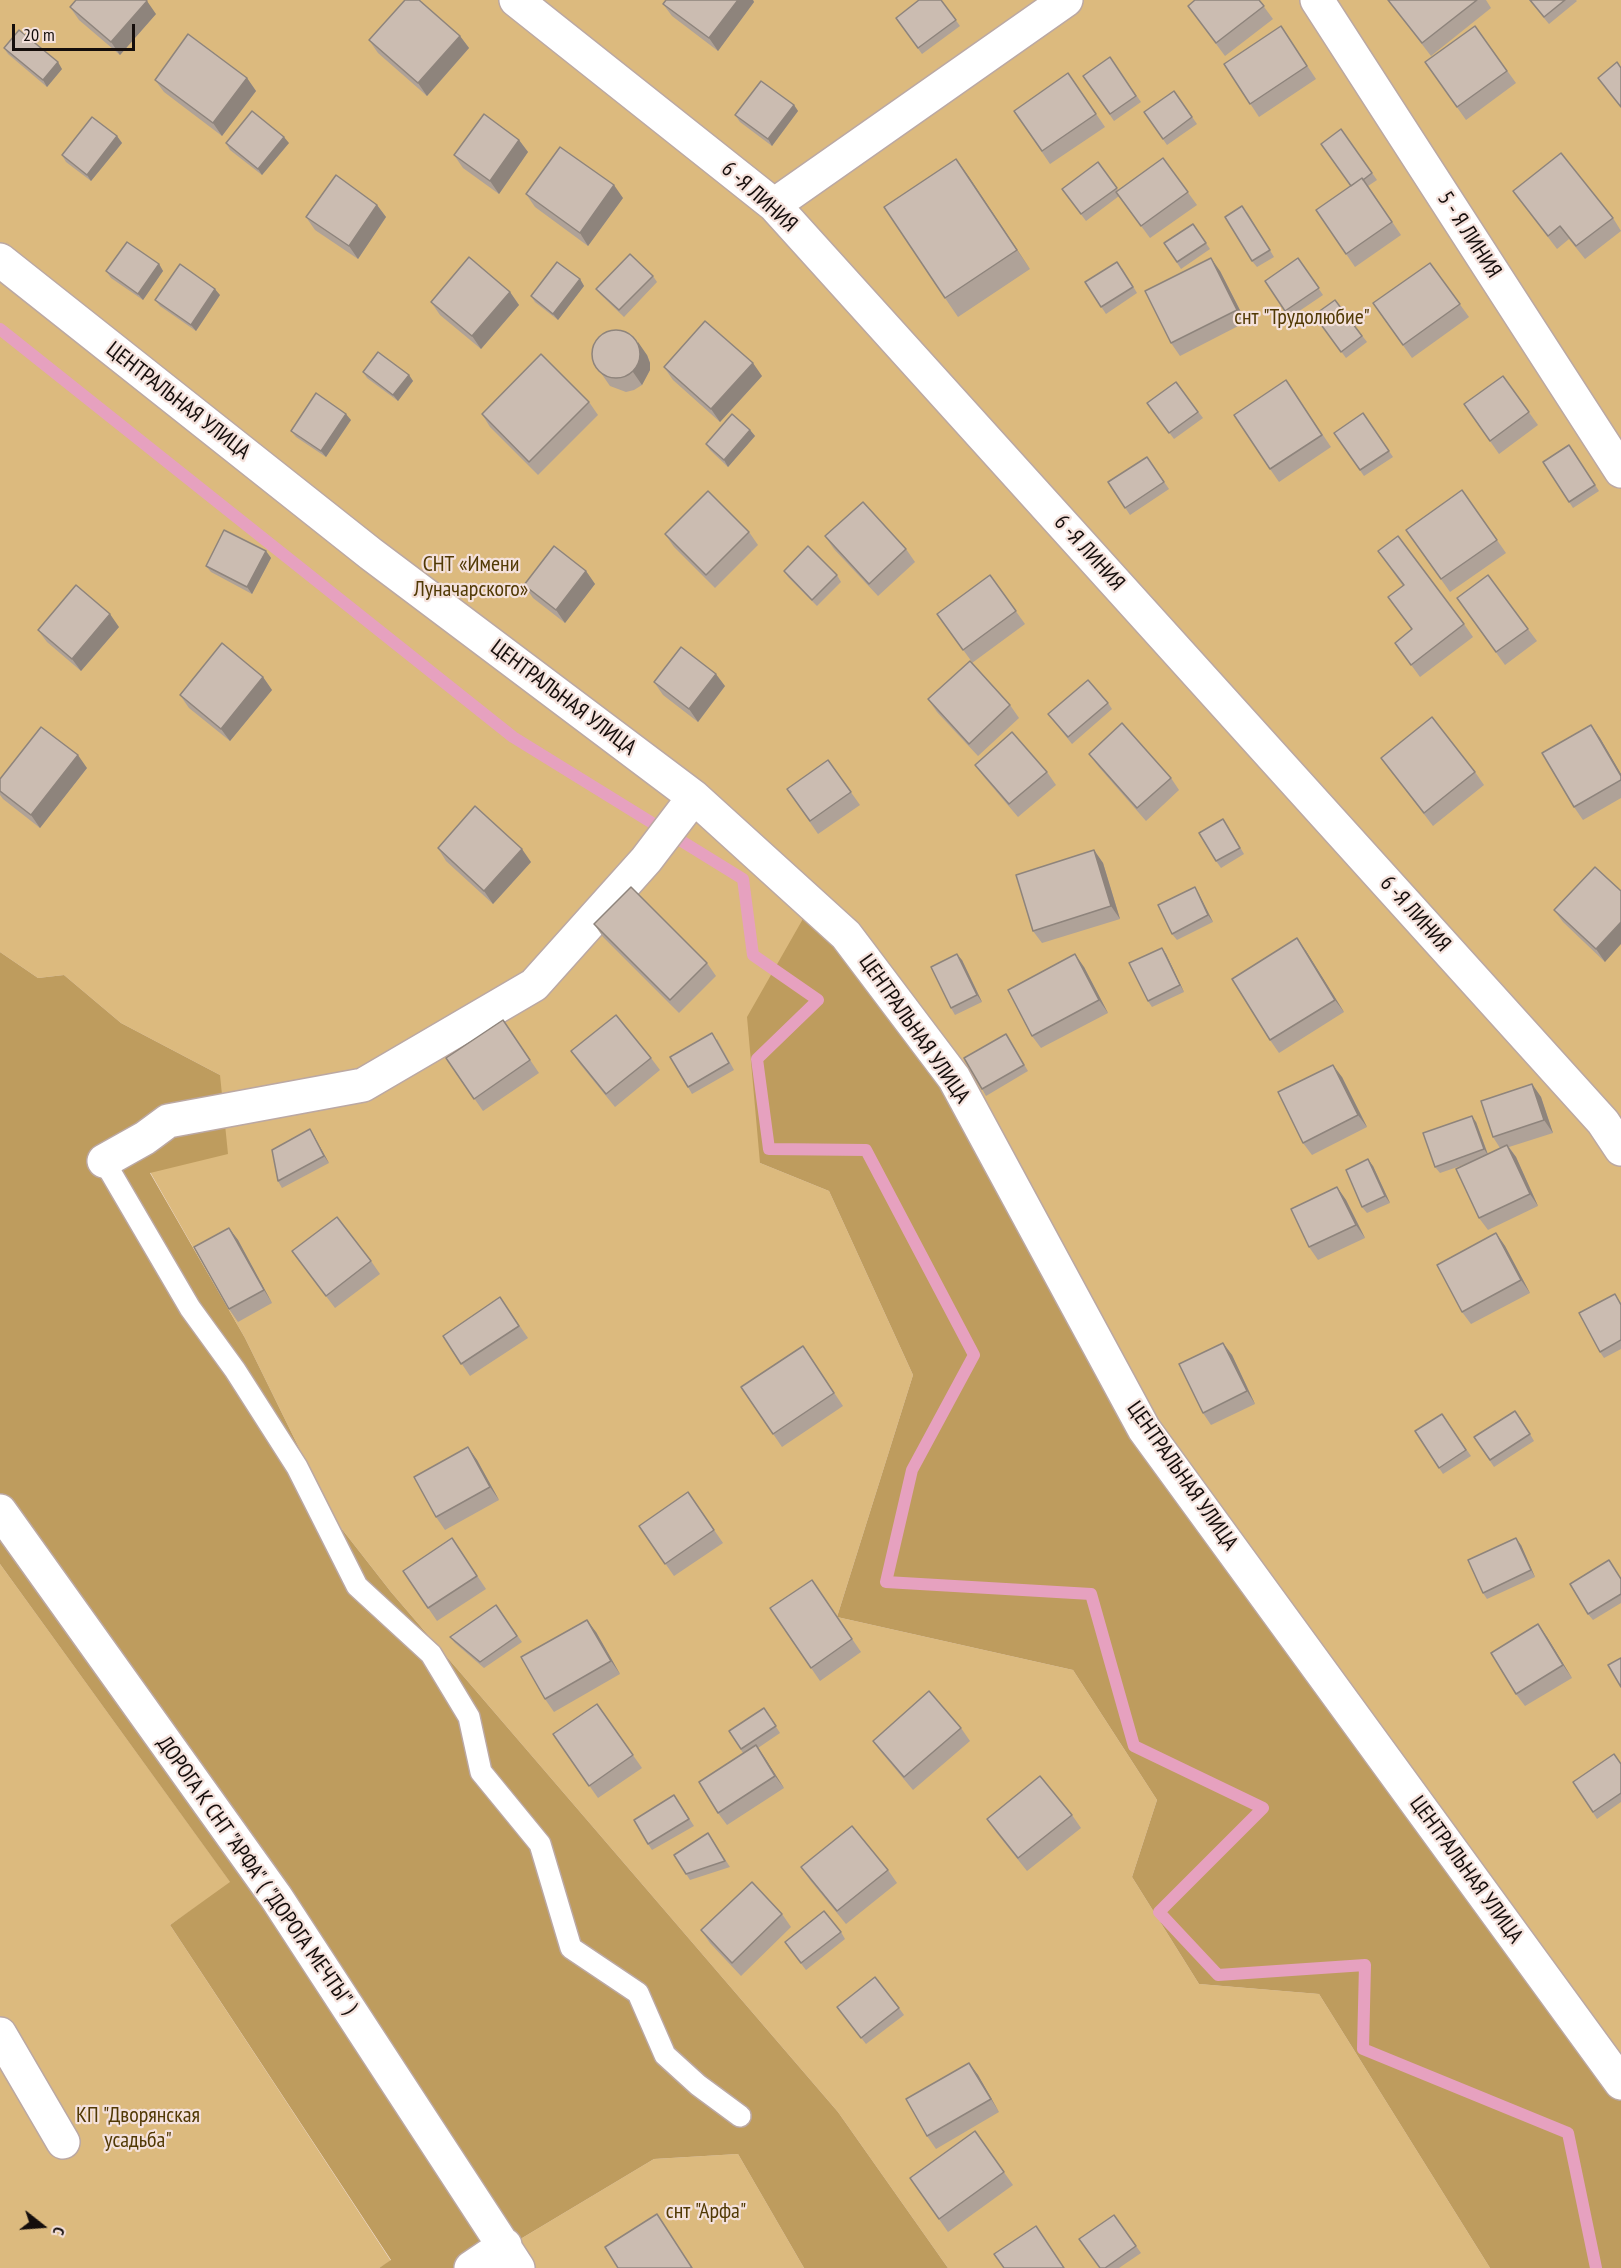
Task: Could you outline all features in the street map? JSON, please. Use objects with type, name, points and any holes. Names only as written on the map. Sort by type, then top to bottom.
[{"type":"street","name":"6 -Я ЛИНИЯ","points":[[516,0],[774,205],[1595,1113],[1621,1149]]},
{"type":"street","points":[[774,205],[1066,0]]},
{"type":"street","name":"5 - Я ЛИНИЯ","points":[[1317,0],[1621,471]]},
{"type":"street","name":"ЦЕНТРАЛЬНАЯ УЛИЦА","points":[[0,260],[371,554],[694,797],[846,935],[954,1078],[1144,1428],[1621,2083]]},
{"type":"street","points":[[104,1161],[145,1138],[168,1121],[363,1085],[534,986],[646,860],[694,797]]},
{"type":"street","name":"ДОРОГА К СНТ \"АРФА\" ( \"ДОРОГА МЕЧТЫ\" )","points":[[0,1511],[276,1897],[512,2257]]},
{"type":"street","points":[[0,2034],[63,2142]]},
{"type":"street","points":[[471,2268],[512,2257]]},
{"type":"lane","points":[[104,1161],[190,1308],[235,1370],[297,1467],[357,1586],[431,1654],[469,1717],[481,1772],[540,1844],[571,1948],[638,1993],[665,2055],[698,2085],[740,2116]]},
{"type":"green space","name":"СНТ «Имени Луначарского»","points":[[0,0],[1621,0],[1621,2083],[1144,1429],[954,1078],[760,1163],[829,1191],[913,1375],[837,1617],[1073,1670],[1157,1800],[1132,1877],[1199,1984],[1319,1994],[1490,2268],[948,2268],[838,2112],[391,1592],[334,1519],[245,1338],[150,1172],[220,1075],[121,1023],[64,975],[38,978],[0,952]]},
{"type":"green space","name":"КП \"Дворянская усадьба\"","points":[[0,1564],[231,1883],[170,1925],[391,2261],[379,2268],[0,2268]]},
{"type":"green space","name":"снт \"Арфа\"","points":[[738,2154],[804,2268],[472,2268],[654,2159]]},
{"type":"shaded area","points":[[812,903],[870,966],[1144,1429],[1621,2083],[1621,2268],[1490,2268],[1319,1994],[1199,1984],[1132,1877],[1157,1800],[1073,1670],[837,1617],[913,1375],[829,1191],[760,1163],[747,1017]]},
{"type":"shaded area","points":[[0,952],[38,978],[64,975],[121,1023],[220,1075],[228,1154],[150,1173],[245,1338],[334,1519],[391,1592],[838,2112],[948,2268],[804,2268],[738,2154],[654,2159],[472,2268],[379,2268],[391,2260],[170,1925],[230,1882],[0,1564]]},
{"type":"building","points":[[76,0],[147,1],[111,42],[70,7]]},
{"type":"building","points":[[405,0],[419,0],[460,36],[418,83],[369,40]]},
{"type":"building","points":[[666,0],[738,0],[709,38],[663,4]]},
{"type":"building","points":[[919,0],[941,0],[956,20],[918,48],[896,18]]},
{"type":"building","points":[[1195,0],[1259,0],[1264,6],[1216,43],[1188,6]]},
{"type":"building","points":[[1388,0],[1477,0],[1422,43]]},
{"type":"building","points":[[1530,0],[1565,0],[1544,17]]},
{"type":"building","points":[[1281,26],[1307,66],[1250,104],[1224,64]]},
{"type":"building","points":[[1475,26],[1507,71],[1457,107],[1425,62]]},
{"type":"building","points":[[19,30],[58,62],[43,80],[4,48]]},
{"type":"building","points":[[188,34],[247,78],[213,123],[155,80]]},
{"type":"building","points":[[1110,57],[1136,96],[1110,114],[1083,76]]},
{"type":"building","points":[[1617,62],[1621,68],[1621,107],[1598,78]]},
{"type":"building","points":[[1068,73],[1096,114],[1042,151],[1014,111]]},
{"type":"building","points":[[761,81],[794,105],[768,139],[735,115]]},
{"type":"building","points":[[1174,91],[1192,117],[1163,139],[1144,112]]},
{"type":"building","points":[[252,111],[284,137],[258,169],[226,143]]},
{"type":"building","points":[[484,114],[519,140],[490,181],[454,155]]},
{"type":"building","points":[[92,117],[117,136],[87,175],[62,155]]},
{"type":"building","points":[[1341,129],[1372,173],[1351,186],[1321,144]]},
{"type":"building","points":[[560,147],[614,185],[580,233],[526,194]]},
{"type":"building","points":[[1561,153],[1613,218],[1576,246],[1560,226],[1548,236],[1513,191]]},
{"type":"building","points":[[1163,158],[1188,192],[1141,226],[1116,192]]},
{"type":"building","points":[[956,159],[1017,250],[945,298],[884,207]]},
{"type":"building","points":[[1098,162],[1117,188],[1081,214],[1062,189]]},
{"type":"building","points":[[336,175],[377,205],[349,246],[306,217]]},
{"type":"building","points":[[1362,178],[1392,222],[1346,254],[1316,210]]},
{"type":"building","points":[[1242,206],[1270,250],[1252,261],[1225,217]]},
{"type":"building","points":[[1193,224],[1206,243],[1177,262],[1164,243]]},
{"type":"building","points":[[127,242],[159,264],[138,294],[106,271]]},
{"type":"building","points":[[630,254],[653,276],[619,310],[596,289]]},
{"type":"building","points":[[469,257],[510,292],[472,336],[431,302]]},
{"type":"building","points":[[1211,258],[1237,310],[1171,343],[1145,291]]},
{"type":"building","points":[[1298,258],[1319,288],[1285,311],[1265,281]]},
{"type":"building","points":[[557,262],[580,279],[553,314],[531,296]]},
{"type":"building","points":[[1117,262],[1133,287],[1101,307],[1085,282]]},
{"type":"building","points":[[1430,263],[1460,304],[1403,345],[1373,303]]},
{"type":"building","points":[[180,264],[215,289],[191,325],[155,300]]},
{"type":"building","points":[[1335,300],[1362,336],[1341,352],[1314,315]]},
{"type":"building","points":[[705,321],[753,363],[711,409],[664,367]]},
{"type":"building","points":[[611,330],[621,330],[636,340],[640,354],[639,363],[630,374],[621,378],[611,378],[596,368],[592,359],[592,349],[602,334]]},
{"type":"building","points":[[378,352],[409,375],[393,395],[363,372]]},
{"type":"building","points":[[541,354],[589,402],[529,462],[482,414]]},
{"type":"building","points":[[1503,376],[1529,412],[1490,441],[1464,404]]},
{"type":"building","points":[[1286,380],[1322,435],[1270,469],[1234,415]]},
{"type":"building","points":[[1176,382],[1198,412],[1169,433],[1147,403]]},
{"type":"building","points":[[316,393],[346,414],[321,451],[291,431]]},
{"type":"building","points":[[1363,413],[1389,451],[1360,470],[1334,433]]},
{"type":"building","points":[[732,414],[750,430],[724,460],[706,444]]},
{"type":"building","points":[[1569,445],[1595,485],[1569,502],[1543,462]]},
{"type":"building","points":[[1147,457],[1164,482],[1125,508],[1108,482]]},
{"type":"building","points":[[1462,490],[1497,540],[1441,579],[1406,530]]},
{"type":"building","points":[[708,491],[749,532],[706,575],[665,534]]},
{"type":"building","points":[[863,502],[906,549],[869,584],[825,536]]},
{"type":"building","points":[[224,530],[266,551],[247,587],[206,566]]},
{"type":"building","points":[[1398,536],[1464,624],[1411,665],[1395,643],[1412,629],[1388,597],[1404,585],[1378,551]]},
{"type":"building","points":[[554,546],[586,571],[556,610],[524,585]]},
{"type":"building","points":[[808,546],[837,575],[812,600],[784,571]]},
{"type":"building","points":[[990,575],[1016,611],[963,650],[937,614]]},
{"type":"building","points":[[1488,575],[1528,629],[1496,652],[1457,598]]},
{"type":"building","points":[[76,585],[110,614],[72,659],[38,630]]},
{"type":"building","points":[[222,643],[263,677],[221,729],[180,695]]},
{"type":"building","points":[[681,647],[716,674],[689,709],[654,682]]},
{"type":"building","points":[[970,661],[1010,705],[969,744],[928,699]]},
{"type":"building","points":[[1088,680],[1108,703],[1068,737],[1048,714]]},
{"type":"building","points":[[1432,717],[1475,772],[1424,813],[1381,758]]},
{"type":"building","points":[[1122,723],[1171,778],[1137,808],[1089,754]]},
{"type":"building","points":[[1591,725],[1621,776],[1621,780],[1574,807],[1542,753]]},
{"type":"building","points":[[41,727],[78,755],[31,815],[0,791],[0,779]]},
{"type":"building","points":[[1012,732],[1047,772],[1009,804],[975,765]]},
{"type":"building","points":[[828,760],[851,792],[810,821],[787,789]]},
{"type":"building","points":[[475,806],[522,849],[484,891],[438,848]]},
{"type":"building","points":[[1223,819],[1240,848],[1216,861],[1199,833]]},
{"type":"building","points":[[1094,850],[1111,906],[1033,931],[1016,875]]},
{"type":"building","points":[[1595,867],[1621,891],[1621,922],[1596,949],[1554,910]]},
{"type":"building","points":[[631,887],[707,963],[670,1000],[594,924]]},
{"type":"building","points":[[1195,887],[1208,915],[1172,934],[1158,905]]},
{"type":"building","points":[[1297,938],[1335,1000],[1270,1040],[1232,979]]},
{"type":"building","points":[[1162,948],[1180,985],[1148,1001],[1129,963]]},
{"type":"building","points":[[957,954],[977,995],[951,1008],[931,967]]},
{"type":"building","points":[[1075,954],[1099,1000],[1032,1036],[1008,990]]},
{"type":"building","points":[[616,1015],[651,1058],[606,1094],[571,1051]]},
{"type":"building","points":[[503,1020],[530,1060],[474,1099],[446,1058]]},
{"type":"building","points":[[712,1033],[729,1063],[688,1087],[670,1057]]},
{"type":"building","points":[[1006,1034],[1024,1065],[982,1089],[964,1058]]},
{"type":"building","points":[[1333,1065],[1358,1115],[1303,1143],[1278,1092]]},
{"type":"building","points":[[1532,1084],[1544,1120],[1493,1137],[1481,1101]]},
{"type":"building","points":[[1472,1116],[1484,1149],[1435,1167],[1423,1133]]},
{"type":"building","points":[[310,1129],[324,1156],[278,1181],[272,1150]]},
{"type":"building","points":[[1507,1145],[1530,1194],[1479,1218],[1456,1169]]},
{"type":"building","points":[[1368,1159],[1385,1196],[1362,1207],[1346,1170]]},
{"type":"building","points":[[1337,1187],[1356,1225],[1309,1247],[1291,1209]]},
{"type":"building","points":[[337,1217],[371,1261],[326,1296],[292,1251]]},
{"type":"building","points":[[229,1228],[264,1290],[229,1309],[194,1247]]},
{"type":"building","points":[[1496,1233],[1521,1280],[1462,1312],[1437,1265]]},
{"type":"building","points":[[1615,1294],[1621,1305],[1621,1340],[1600,1352],[1579,1313]]},
{"type":"building","points":[[500,1297],[519,1326],[461,1364],[443,1336]]},
{"type":"building","points":[[1223,1343],[1247,1391],[1203,1413],[1179,1364]]},
{"type":"building","points":[[803,1346],[834,1393],[773,1434],[741,1387]]},
{"type":"building","points":[[1515,1411],[1530,1434],[1490,1460],[1474,1437]]},
{"type":"building","points":[[1442,1414],[1466,1450],[1439,1468],[1415,1431]]},
{"type":"building","points":[[468,1447],[490,1487],[436,1517],[414,1477]]},
{"type":"building","points":[[688,1492],[714,1530],[665,1564],[639,1526]]},
{"type":"building","points":[[452,1538],[477,1576],[428,1608],[403,1571]]},
{"type":"building","points":[[1516,1538],[1531,1570],[1483,1593],[1468,1560]]},
{"type":"building","points":[[1609,1560],[1621,1579],[1621,1594],[1588,1614],[1570,1584]]},
{"type":"building","points":[[812,1580],[852,1639],[811,1668],[770,1608]]},
{"type":"building","points":[[496,1605],[517,1636],[480,1662],[450,1637]]},
{"type":"building","points":[[587,1620],[611,1661],[545,1699],[521,1657]]},
{"type":"building","points":[[1538,1624],[1563,1665],[1516,1694],[1491,1653]]},
{"type":"building","points":[[1621,1658],[1621,1687],[1608,1665]]},
{"type":"building","points":[[929,1691],[961,1728],[904,1777],[873,1741]]},
{"type":"building","points":[[597,1704],[633,1755],[589,1786],[553,1734]]},
{"type":"building","points":[[764,1708],[776,1726],[741,1749],[729,1731]]},
{"type":"building","points":[[756,1745],[775,1776],[718,1813],[699,1782]]},
{"type":"building","points":[[1614,1754],[1621,1764],[1621,1793],[1593,1812],[1573,1782]]},
{"type":"building","points":[[1040,1776],[1072,1815],[1018,1858],[987,1819]]},
{"type":"building","points":[[674,1795],[689,1819],[648,1844],[634,1820]]},
{"type":"building","points":[[852,1826],[888,1870],[837,1911],[801,1867]]},
{"type":"building","points":[[708,1833],[725,1861],[686,1874],[674,1855]]},
{"type":"building","points":[[752,1882],[782,1914],[732,1963],[701,1930]]},
{"type":"building","points":[[824,1911],[841,1932],[801,1963],[785,1942]]},
{"type":"building","points":[[875,1977],[899,2008],[861,2038],[837,2007]]},
{"type":"building","points":[[969,2063],[991,2099],[927,2136],[906,2099]]},
{"type":"building","points":[[975,2131],[1004,2172],[939,2219],[910,2178]]},
{"type":"building","points":[[657,2214],[692,2268],[618,2268],[605,2247]]},
{"type":"building","points":[[1114,2215],[1136,2246],[1105,2268],[1100,2268],[1079,2239]]},
{"type":"building","points":[[1036,2226],[1064,2268],[1004,2268],[994,2254]]},
{"type":"waterway","points":[[0,329],[513,737],[743,879],[753,955],[818,1000],[757,1059],[769,1149],[866,1150],[974,1355],[912,1470],[886,1582],[1091,1594],[1134,1746],[1263,1808],[1159,1912],[1218,1975],[1365,1965],[1363,2049],[1568,2133],[1596,2268]]},
{"type":"park label","name":"снт \"Трудолюбие\"","points":[[1302,318]]}]
